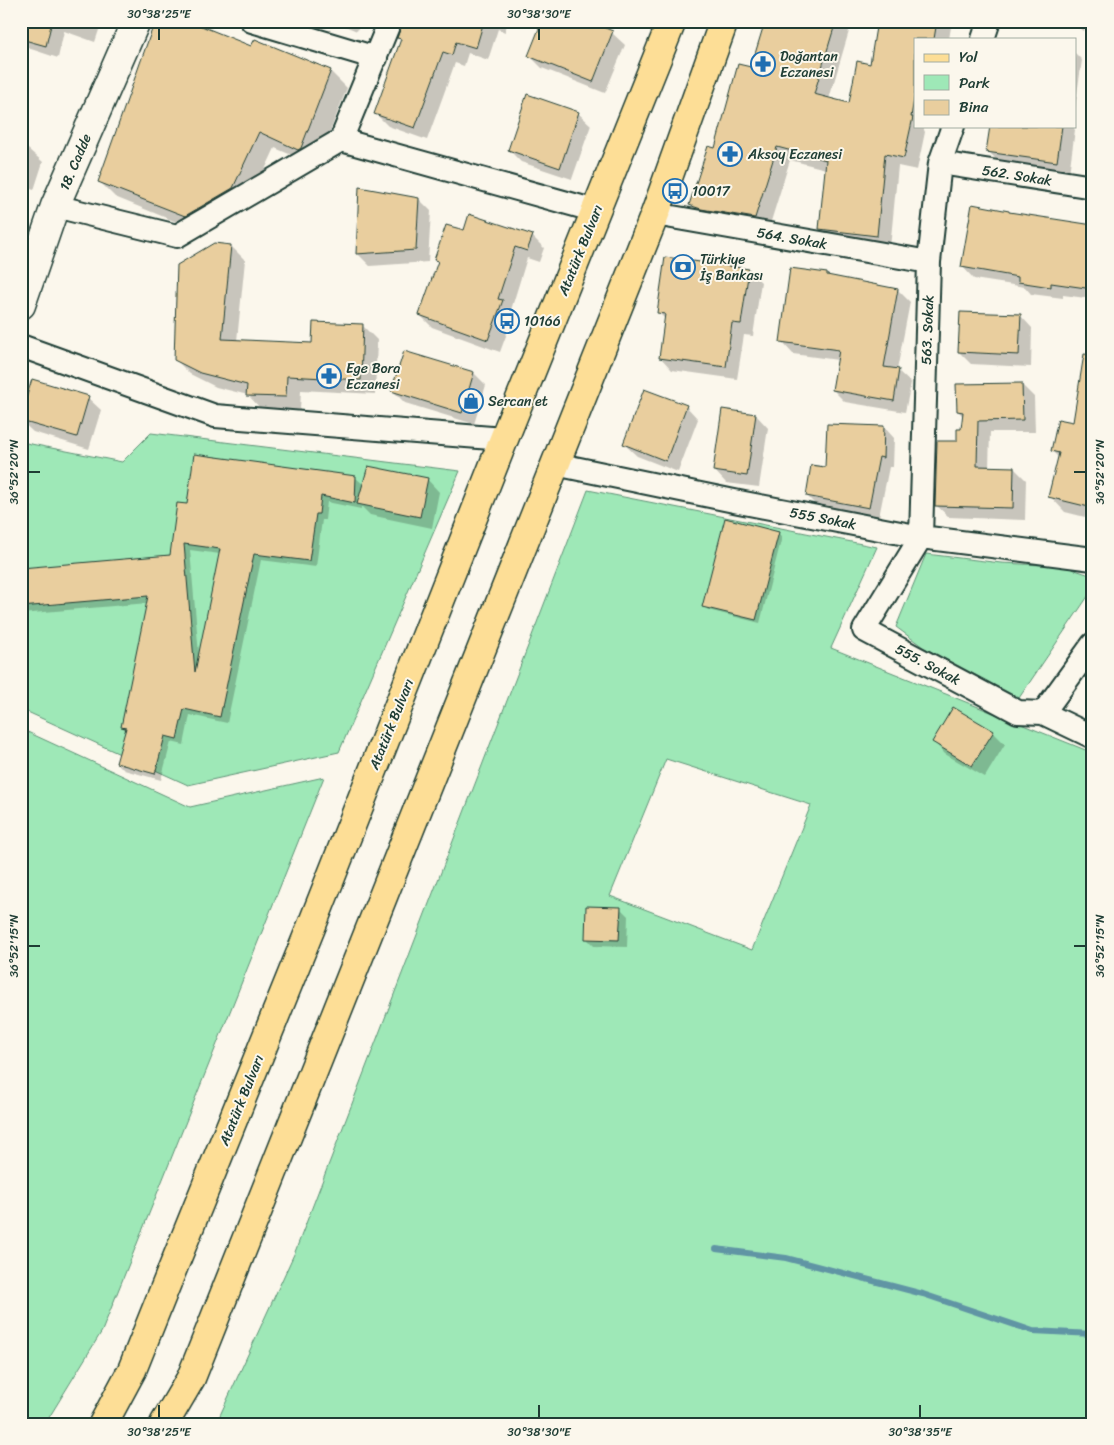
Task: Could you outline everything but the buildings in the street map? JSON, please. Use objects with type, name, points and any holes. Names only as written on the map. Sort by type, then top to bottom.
[{"type":"main road","name":"Atatürk Bulvarı","points":[[103,1424],[132,1370],[310,930],[672,21]]},
{"type":"main road","points":[[164,1424],[191,1378],[655,214],[724,21]]},
{"type":"street","name":"18. Cadde","points":[[21,305],[55,206],[136,21]]},
{"type":"street","points":[[252,21],[376,58]]},
{"type":"street","points":[[55,206],[177,236],[341,140],[390,21]]},
{"type":"street","points":[[982,38],[989,21]]},
{"type":"street","name":"563. Sokak","points":[[922,537],[929,262],[940,164],[952,128]]},
{"type":"street","points":[[341,140],[596,211]]},
{"type":"street","name":"562. Sokak","points":[[940,164],[1093,187]]},
{"type":"street","name":"564. Sokak","points":[[655,214],[929,262]]},
{"type":"street","points":[[21,346],[215,416],[504,439]]},
{"type":"street","name":"555 Sokak","points":[[555,464],[922,537],[1093,559]]},
{"type":"street","name":"555. Sokak","points":[[922,537],[864,630],[1018,712],[1043,713],[1093,738]]},
{"type":"street","points":[[1043,713],[1093,644]]},
{"type":"green space","points":[[151,433],[460,471],[339,752],[188,785],[21,709],[21,442],[122,462]]},
{"type":"green space","points":[[588,490],[877,547],[831,648],[1093,753],[1093,1424],[216,1424],[295,1252]],"holes":[[[666,759],[811,805],[752,950],[610,896]]]},
{"type":"green space","points":[[926,554],[1001,563],[1063,566],[1093,576],[1093,589],[1019,698],[923,647],[896,627]]},
{"type":"green space","points":[[21,729],[190,807],[324,777],[102,1331],[45,1424],[21,1424]]},
{"type":"waterway","points":[[716,1249],[786,1258],[923,1294],[1033,1331],[1093,1334]]},
{"type":"place","name":"Doğantan Eczanesi","points":[[763,64]]},
{"type":"place","name":"Aksoy Eczanesi","points":[[730,154]]},
{"type":"place","name":"10017","points":[[675,191]]},
{"type":"place","name":"Türkiye İş Bankası","points":[[683,267]]},
{"type":"place","name":"10166","points":[[507,321]]},
{"type":"place","name":"Ege Bora Eczanesi","points":[[329,376]]},
{"type":"place","name":"Sercan et","points":[[471,401]]}]
